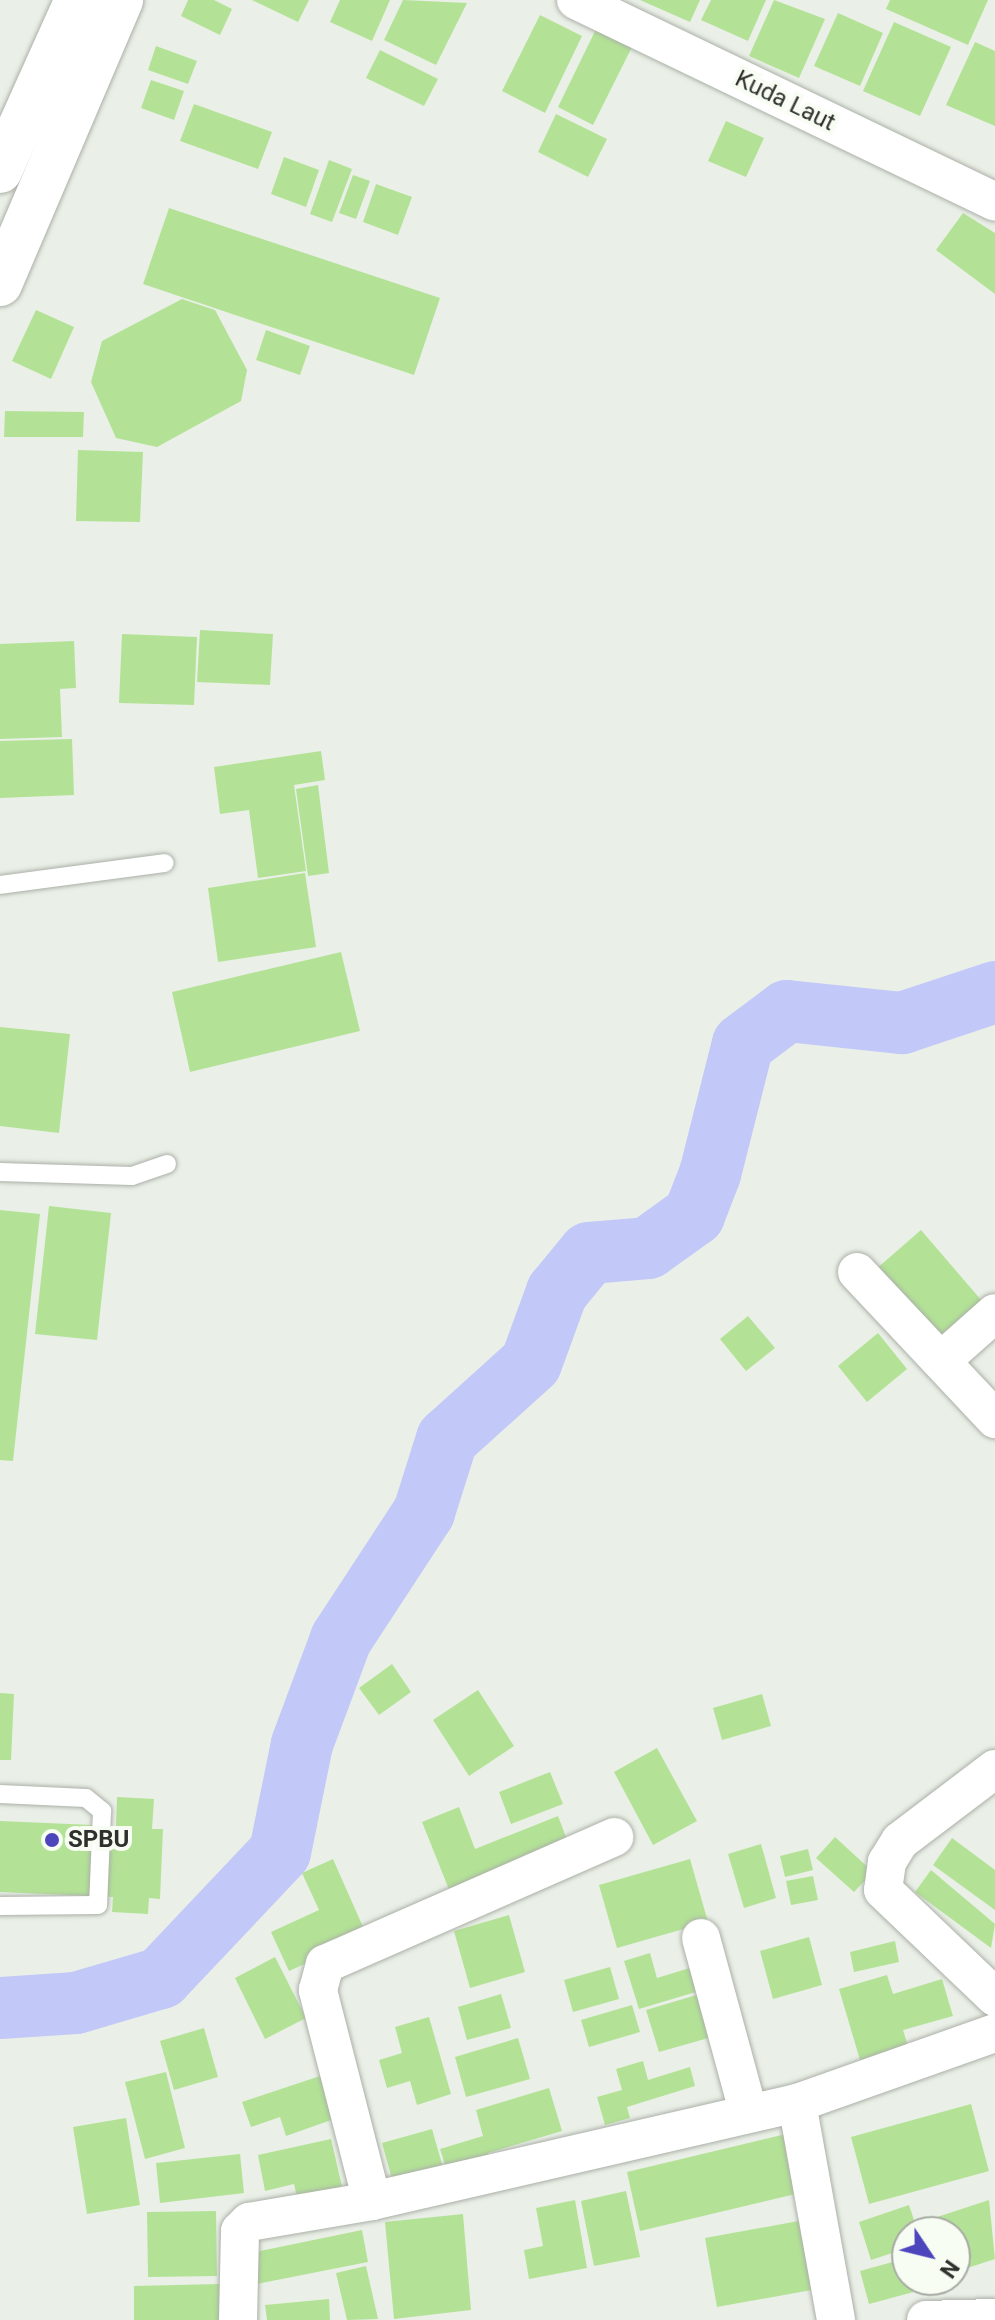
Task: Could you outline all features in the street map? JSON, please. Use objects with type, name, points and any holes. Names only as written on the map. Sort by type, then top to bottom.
[{"type":"highway","points":[[0,171],[76,0]]},
{"type":"highway","points":[[0,284],[121,0]]},
{"type":"street","name":"Kuda Laut","points":[[576,0],[995,202]]},
{"type":"street","points":[[857,1272],[995,1419]]},
{"type":"street","points":[[941,1361],[995,1313]]},
{"type":"street","points":[[995,1769],[900,1841],[887,1862],[883,1890],[995,1997]]},
{"type":"street","points":[[372,2201],[318,1990],[325,1964],[614,1837]]},
{"type":"street","points":[[701,1938],[748,2111]]},
{"type":"street","points":[[238,2320],[244,2226],[372,2201],[748,2111],[797,2103],[995,2033]]},
{"type":"street","points":[[797,2103],[836,2320]]},
{"type":"street","points":[[926,2320],[995,2318]]},
{"type":"lane","points":[[0,885],[165,863]]},
{"type":"lane","points":[[0,1172],[132,1176],[167,1164]]},
{"type":"lane","points":[[0,1794],[86,1798],[102,1811],[98,1905],[0,1906]]},
{"type":"building","points":[[188,0],[214,0],[232,9],[220,35],[181,16]]},
{"type":"building","points":[[252,0],[309,0],[298,22]]},
{"type":"building","points":[[340,0],[390,0],[372,41],[330,22]]},
{"type":"building","points":[[403,0],[467,3],[436,65],[384,40]]},
{"type":"building","points":[[640,0],[700,0],[690,22]]},
{"type":"building","points":[[711,0],[766,0],[748,41],[701,20]]},
{"type":"building","points":[[774,0],[825,19],[799,78],[749,56]]},
{"type":"building","points":[[890,0],[988,0],[968,45],[886,9]]},
{"type":"building","points":[[838,13],[883,33],[860,86],[814,66]]},
{"type":"building","points":[[540,15],[582,36],[545,113],[502,91]]},
{"type":"building","points":[[894,22],[951,47],[920,116],[863,91]]},
{"type":"building","points":[[599,23],[635,41],[593,125],[558,107]]},
{"type":"building","points":[[975,42],[995,51],[995,126],[946,105]]},
{"type":"building","points":[[156,46],[197,61],[188,84],[148,70]]},
{"type":"building","points":[[380,50],[438,79],[424,106],[366,78]]},
{"type":"building","points":[[151,80],[184,91],[174,120],[141,108]]},
{"type":"building","points":[[194,104],[272,132],[258,169],[180,141]]},
{"type":"building","points":[[556,114],[607,139],[588,177],[538,152]]},
{"type":"building","points":[[726,121],[764,138],[746,177],[708,161]]},
{"type":"building","points":[[284,157],[319,170],[306,207],[271,194]]},
{"type":"building","points":[[329,160],[352,169],[332,222],[310,214]]},
{"type":"building","points":[[353,175],[370,181],[356,219],[339,213]]},
{"type":"building","points":[[376,184],[412,197],[398,235],[363,222]]},
{"type":"building","points":[[169,208],[440,298],[414,375],[143,284]]},
{"type":"building","points":[[963,213],[995,233],[995,294],[936,250]]},
{"type":"building","points":[[182,299],[215,310],[247,370],[241,401],[157,447],[116,438],[91,382],[102,341]]},
{"type":"building","points":[[36,310],[74,327],[51,379],[12,361]]},
{"type":"building","points":[[266,330],[310,346],[300,375],[256,360]]},
{"type":"building","points":[[5,411],[84,412],[83,437],[4,437]]},
{"type":"building","points":[[78,450],[143,452],[140,522],[76,521]]},
{"type":"building","points":[[200,630],[273,634],[270,685],[197,682]]},
{"type":"building","points":[[122,634],[197,637],[194,705],[119,703]]},
{"type":"building","points":[[74,641],[76,688],[60,689],[62,737],[0,739],[0,644]]},
{"type":"building","points":[[72,739],[74,795],[0,798],[0,741]]},
{"type":"building","points":[[321,751],[325,780],[294,785],[306,871],[258,878],[249,810],[220,814],[214,767]]},
{"type":"building","points":[[318,785],[329,873],[308,876],[296,789]]},
{"type":"building","points":[[305,873],[316,947],[218,962],[208,888]]},
{"type":"building","points":[[341,952],[360,1031],[190,1072],[172,992]]},
{"type":"building","points":[[0,1027],[70,1034],[59,1133],[0,1126]]},
{"type":"building","points":[[49,1206],[111,1213],[97,1340],[35,1334]]},
{"type":"building","points":[[0,1210],[40,1214],[13,1461],[0,1460]]},
{"type":"building","points":[[921,1230],[982,1301],[936,1341],[875,1270]]},
{"type":"building","points":[[748,1316],[775,1348],[746,1371],[720,1339]]},
{"type":"building","points":[[878,1333],[907,1369],[867,1402],[838,1366]]},
{"type":"building","points":[[392,1664],[411,1692],[379,1715],[359,1688]]},
{"type":"building","points":[[478,1690],[514,1746],[469,1776],[433,1720]]},
{"type":"building","points":[[0,1693],[14,1694],[11,1760],[0,1760]]},
{"type":"building","points":[[762,1694],[771,1726],[722,1740],[713,1708]]},
{"type":"building","points":[[657,1748],[697,1821],[653,1845],[614,1772]]},
{"type":"building","points":[[550,1772],[563,1804],[511,1824],[499,1792]]},
{"type":"building","points":[[117,1797],[154,1799],[152,1829],[163,1829],[160,1899],[149,1898],[148,1914],[112,1912],[113,1897],[0,1892],[0,1821],[116,1826]]},
{"type":"building","points":[[459,1807],[475,1849],[558,1816],[569,1845],[450,1892],[422,1822]]},
{"type":"building","points":[[835,1837],[873,1872],[854,1892],[816,1858]]},
{"type":"building","points":[[952,1838],[995,1870],[995,1910],[933,1865]]},
{"type":"building","points":[[761,1844],[776,1898],[744,1908],[728,1854]]},
{"type":"building","points":[[808,1849],[813,1870],[785,1877],[780,1856]]},
{"type":"building","points":[[333,1859],[367,1936],[289,1971],[271,1932],[319,1910],[302,1873]]},
{"type":"building","points":[[690,1859],[708,1922],[617,1948],[599,1885]]},
{"type":"building","points":[[931,1870],[995,1924],[991,1948],[915,1892]]},
{"type":"building","points":[[813,1876],[818,1900],[791,1905],[786,1881]]},
{"type":"building","points":[[509,1915],[525,1972],[470,1988],[454,1931]]},
{"type":"building","points":[[809,1937],[822,1985],[773,1999],[760,1951]]},
{"type":"building","points":[[895,1941],[899,1962],[854,1972],[850,1952]]},
{"type":"building","points":[[650,1953],[657,1978],[693,1967],[699,1991],[639,2009],[624,1961]]},
{"type":"building","points":[[275,1957],[306,2018],[265,2039],[235,1978]]},
{"type":"building","points":[[610,1967],[619,1999],[573,2012],[564,1980]]},
{"type":"building","points":[[887,1975],[893,1994],[942,1979],[953,2016],[903,2030],[908,2046],[860,2060],[839,1989]]},
{"type":"building","points":[[501,1994],[511,2028],[467,2040],[458,2007]]},
{"type":"building","points":[[700,1994],[712,2037],[659,2052],[646,2010]]},
{"type":"building","points":[[632,2005],[640,2032],[589,2047],[581,2020]]},
{"type":"building","points":[[429,2017],[451,2094],[417,2105],[410,2081],[387,2088],[379,2060],[402,2053],[395,2027]]},
{"type":"building","points":[[204,2028],[218,2077],[174,2090],[160,2041]]},
{"type":"building","points":[[518,2038],[530,2079],[466,2097],[455,2057]]},
{"type":"building","points":[[643,2061],[648,2080],[690,2067],[695,2086],[627,2107],[630,2118],[605,2125],[597,2097],[622,2090],[616,2069]]},
{"type":"building","points":[[166,2072],[185,2148],[145,2159],[125,2082]]},
{"type":"building","points":[[323,2075],[337,2118],[286,2136],[280,2117],[251,2127],[242,2102]]},
{"type":"building","points":[[549,2088],[562,2131],[488,2153],[492,2167],[450,2180],[440,2149],[483,2136],[476,2110]]},
{"type":"building","points":[[971,2104],[989,2171],[869,2204],[851,2137]]},
{"type":"building","points":[[126,2118],[140,2205],[87,2214],[73,2127]]},
{"type":"building","points":[[432,2129],[444,2171],[394,2186],[382,2143]]},
{"type":"building","points":[[794,2132],[808,2191],[640,2231],[627,2172]]},
{"type":"building","points":[[331,2139],[343,2191],[298,2201],[294,2184],[265,2191],[258,2155]]},
{"type":"building","points":[[240,2154],[244,2193],[160,2203],[156,2163]]},
{"type":"building","points":[[626,2191],[640,2257],[594,2266],[581,2201]]},
{"type":"building","points":[[575,2200],[587,2268],[529,2279],[524,2250],[543,2246],[536,2208]]},
{"type":"building","points":[[989,2200],[995,2259],[971,2267],[971,2216],[940,2216]]},
{"type":"building","points":[[909,2205],[913,2216],[891,2216],[891,2253],[871,2260],[859,2222]]},
{"type":"building","points":[[216,2211],[217,2276],[148,2277],[147,2212]]},
{"type":"building","points":[[463,2214],[471,2310],[394,2319],[385,2222]]},
{"type":"building","points":[[804,2220],[817,2289],[717,2307],[705,2238]]},
{"type":"building","points":[[362,2230],[368,2262],[252,2285],[246,2254]]},
{"type":"building","points":[[891,2262],[891,2296],[899,2296],[869,2304],[860,2271]]},
{"type":"building","points":[[366,2266],[378,2319],[347,2320],[336,2273]]},
{"type":"building","points":[[220,2284],[221,2320],[134,2320],[134,2286]]},
{"type":"building","points":[[329,2299],[330,2320],[267,2320],[265,2305]]},
{"type":"waterway","points":[[0,2008],[76,2003],[161,1978],[280,1852],[302,1744],[341,1639],[424,1512],[447,1439],[531,1363],[557,1292],[589,1253],[648,1248],[694,1215],[710,1174],[743,1044],[787,1011],[902,1023],[995,992]]},
{"type":"place","name":"SPBU","points":[[52,1840]]}]
